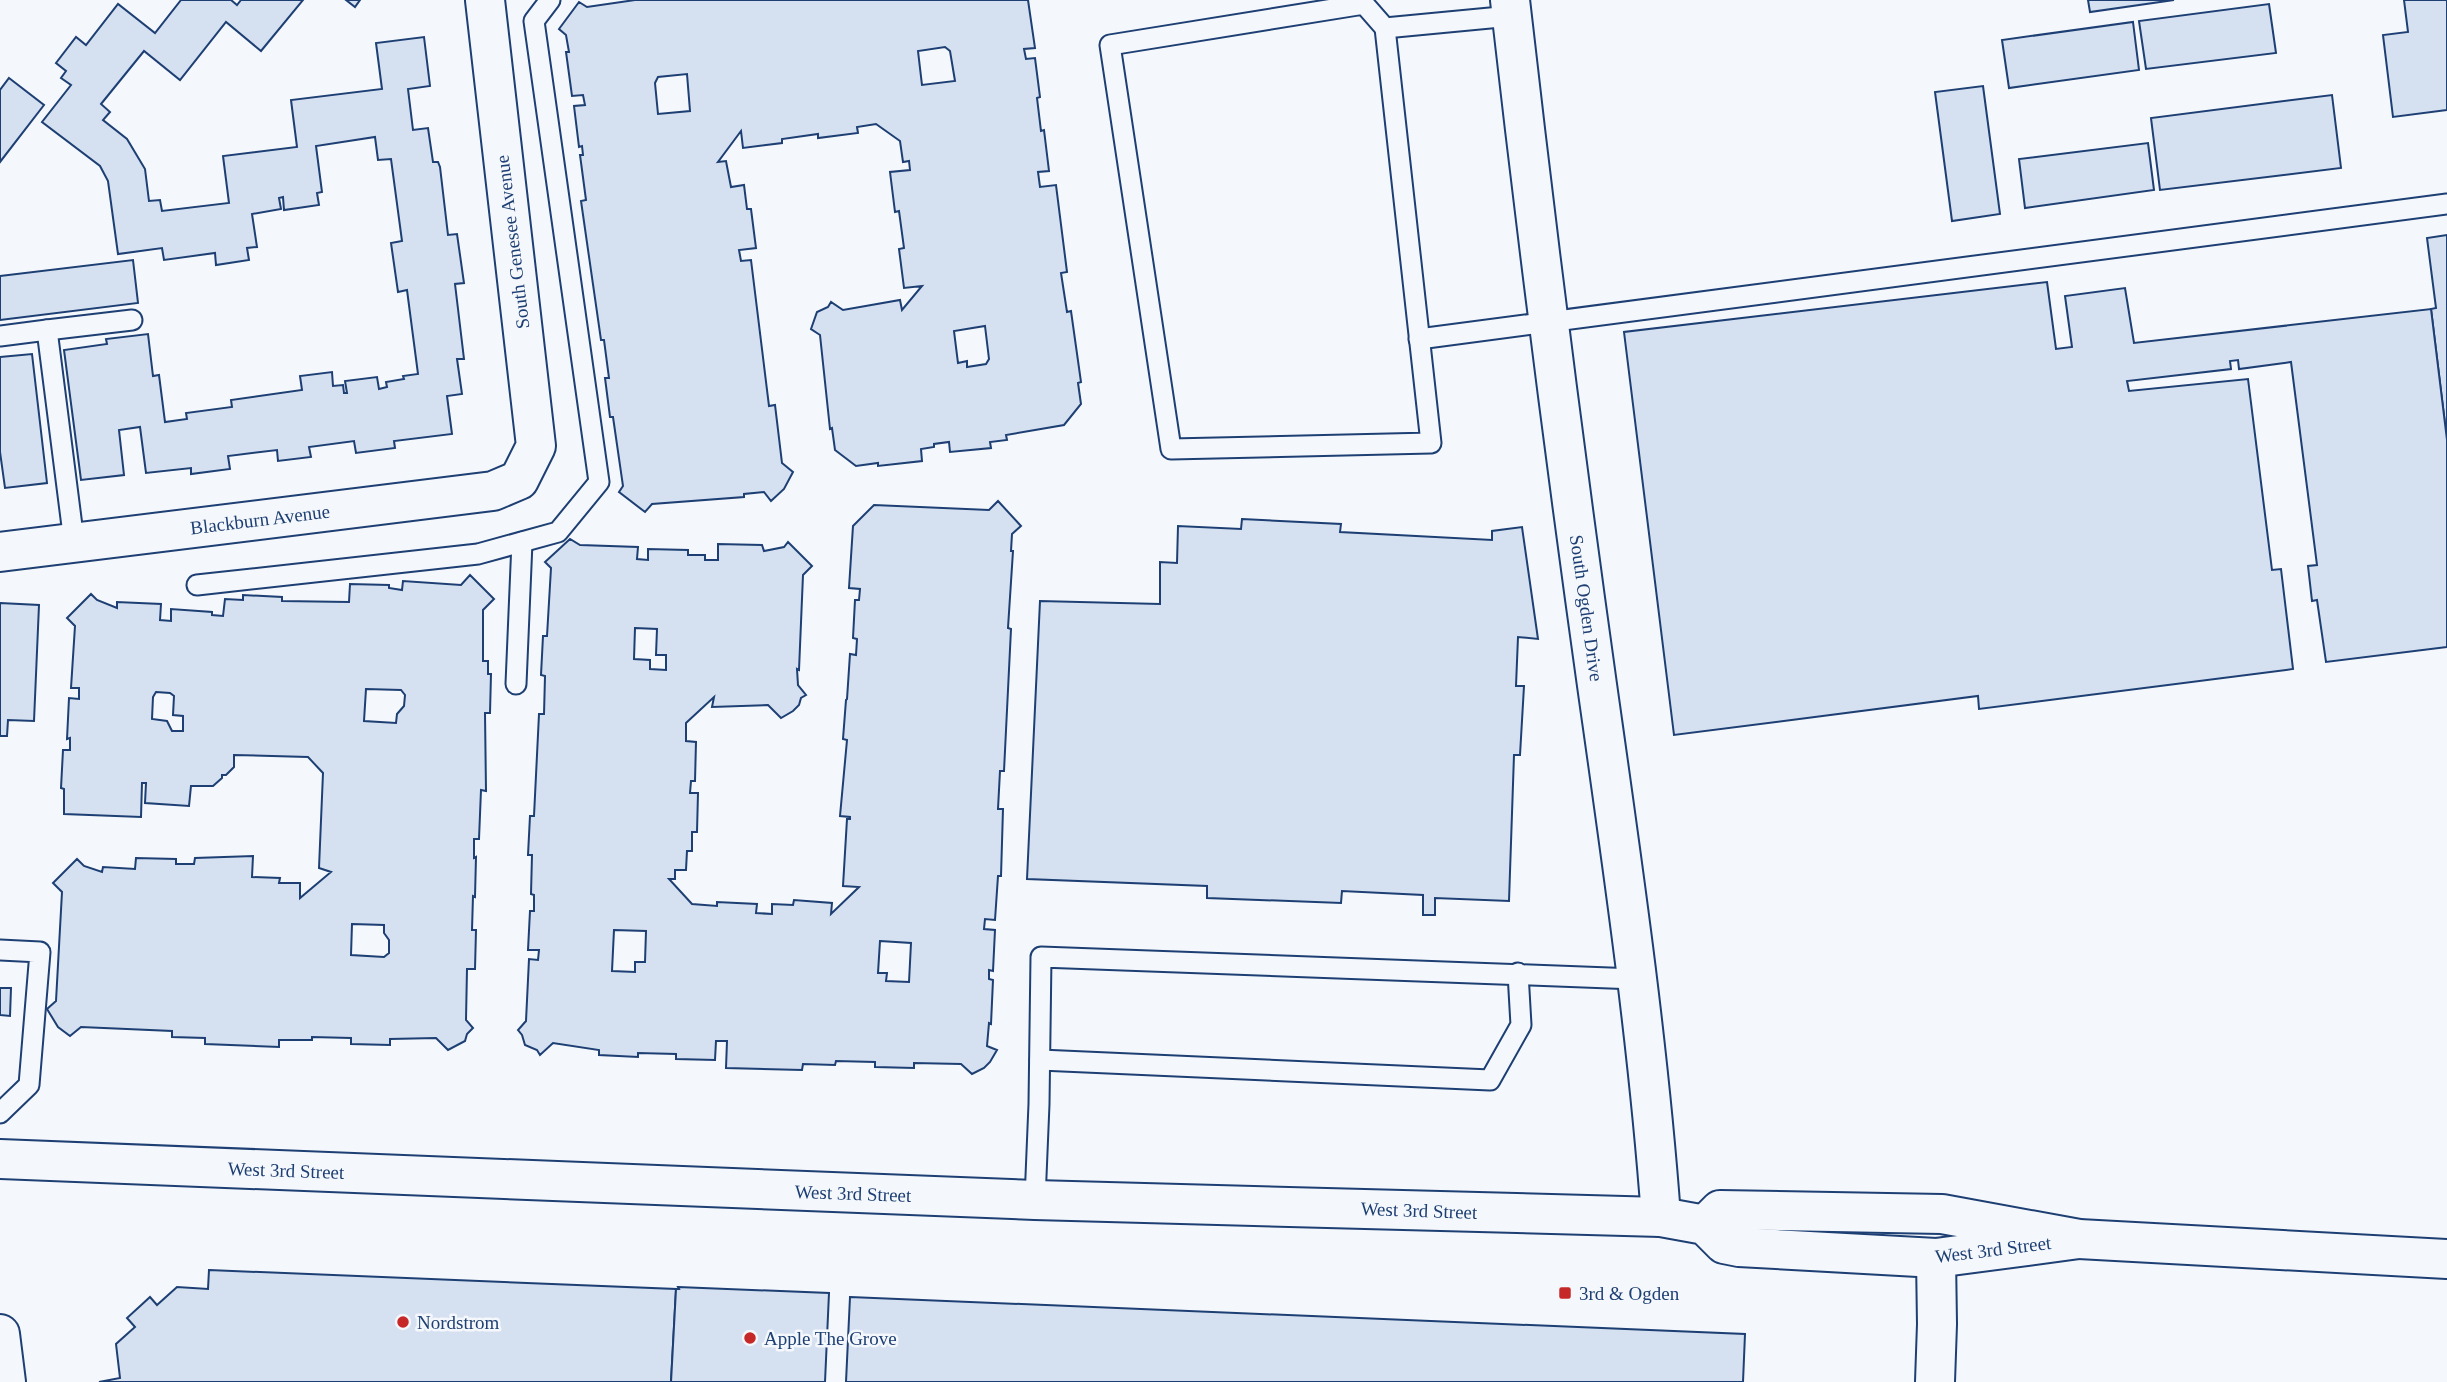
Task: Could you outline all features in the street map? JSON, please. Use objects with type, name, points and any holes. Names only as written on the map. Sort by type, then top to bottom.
[{"type":"main road","name":"South Genesee Avenue","points":[[485,0],[536,446],[519,480]]},
{"type":"main road","name":"South Ogden Drive","points":[[1510,8],[1548,322],[1636,979],[1656,1140],[1661,1217]]},
{"type":"main road","name":"Blackburn Avenue","points":[[0,552],[493,491],[519,480]]},
{"type":"main road","name":"West 3rd Street","points":[[0,1159],[1035,1200],[1661,1217],[1705,1225],[1724,1244],[1739,1247],[1936,1258],[2079,1239]]},
{"type":"main road","name":"West 3rd Street","points":[[1705,1225],[1720,1210],[1942,1214],[2079,1239],[2447,1259]]},
{"type":"main road","points":[[1935,1382],[1936,1258]]},
{"type":"main road","points":[[0,1334],[6,1382]]},
{"type":"lane","points":[[197,584],[478,554],[558,532],[599,482],[534,21],[550,0]]},
{"type":"lane","points":[[1364,4],[1385,28],[1431,443],[1171,449],[1110,45],[1364,4]]},
{"type":"lane","points":[[1385,28],[1510,8]]},
{"type":"lane","points":[[1419,339],[2447,204]]},
{"type":"lane","points":[[0,336],[132,320]]},
{"type":"lane","points":[[47,330],[74,542]]},
{"type":"lane","points":[[516,684],[522,542]]},
{"type":"lane","points":[[0,950],[40,952],[29,1084],[0,1113]]},
{"type":"lane","points":[[1035,1200],[1041,957],[1636,979]]},
{"type":"lane","points":[[1040,1060],[1490,1080],[1521,1025],[1518,973]]},
{"type":"building","points":[[181,0],[231,0],[237,5],[241,0],[303,0],[261,51],[226,22],[180,80],[144,51],[101,104],[110,112],[103,120],[127,139],[145,169],[149,201],[160,200],[162,211],[229,203],[223,156],[297,147],[291,100],[382,89],[376,43],[424,37],[430,86],[408,89],[413,130],[428,128],[433,162],[438,162],[440,167],[448,235],[457,234],[464,283],[455,284],[464,359],[457,359],[462,394],[447,396],[452,434],[394,441],[395,448],[356,453],[354,441],[309,447],[311,457],[278,461],[277,450],[228,456],[230,469],[191,474],[191,468],[146,473],[140,427],[119,430],[124,475],[81,480],[64,350],[107,344],[106,339],[148,334],[153,376],[159,375],[165,422],[187,419],[186,413],[232,407],[231,400],[302,390],[300,376],[332,372],[333,386],[343,385],[344,393],[347,393],[345,381],[377,377],[379,389],[387,387],[386,382],[418,374],[407,290],[398,292],[391,243],[402,241],[391,159],[378,160],[375,137],[316,146],[322,192],[317,193],[319,205],[284,210],[283,197],[279,198],[281,209],[252,214],[257,247],[247,248],[249,260],[216,265],[215,253],[164,260],[162,248],[118,254],[108,181],[100,166],[42,122],[71,85],[61,78],[66,71],[56,63],[76,37],[86,45],[118,4],[155,33]]},
{"type":"building","points":[[346,0],[360,0],[355,7]]},
{"type":"building","points":[[635,0],[1028,0],[1035,48],[1024,49],[1026,59],[1035,58],[1041,131],[1044,130],[1049,171],[1038,172],[1040,187],[1056,185],[1067,272],[1061,273],[1067,312],[1071,311],[1081,382],[1078,383],[1081,404],[1064,425],[1006,435],[1007,440],[990,442],[991,448],[950,452],[949,442],[934,444],[934,447],[921,449],[922,461],[878,466],[878,463],[856,466],[835,450],[832,428],[830,429],[820,335],[811,329],[817,312],[828,307],[831,302],[843,310],[900,300],[902,310],[922,286],[904,288],[899,249],[904,248],[899,211],[895,212],[890,172],[910,170],[909,161],[903,162],[900,141],[876,124],[857,127],[858,133],[818,138],[818,134],[782,139],[782,143],[743,148],[741,131],[718,162],[726,161],[731,187],[744,185],[747,209],[751,209],[756,248],[739,250],[741,261],[751,260],[769,406],[775,405],[782,463],[793,472],[784,489],[771,501],[764,492],[744,494],[744,497],[652,504],[645,512],[619,492],[623,486],[613,417],[610,417],[605,378],[609,378],[581,201],[586,200],[580,155],[583,155],[582,146],[579,147],[574,106],[585,105],[583,95],[572,96],[566,35],[559,29],[579,2],[587,7]],"holes":[[[945,47],[950,51],[955,81],[922,85],[918,51]],[[687,74],[690,111],[658,114],[655,83],[658,77]],[[985,326],[989,359],[986,364],[967,367],[967,361],[958,363],[954,331]]]},
{"type":"building","points":[[2088,0],[2174,0],[2090,12]]},
{"type":"building","points":[[2404,0],[2447,0],[2447,110],[2393,117],[2383,35],[2408,32]]},
{"type":"building","points":[[2269,4],[2276,53],[2146,69],[2139,21]]},
{"type":"building","points":[[2133,22],[2139,70],[2009,88],[2002,40]]},
{"type":"building","points":[[9,78],[44,105],[0,162],[0,90]]},
{"type":"building","points":[[1983,86],[2000,214],[1952,221],[1935,92]]},
{"type":"building","points":[[2332,95],[2341,168],[2160,190],[2151,118]]},
{"type":"building","points":[[2148,143],[2154,190],[2025,208],[2019,159]]},
{"type":"building","points":[[2447,235],[2447,440],[2431,309],[2436,308],[2427,238]]},
{"type":"building","points":[[133,260],[138,303],[0,320],[0,276]]},
{"type":"building","points":[[2047,282],[2056,349],[2072,347],[2065,296],[2125,288],[2134,343],[2431,309],[2447,440],[2447,647],[2326,662],[2317,600],[2312,601],[2308,566],[2317,565],[2291,362],[2239,369],[2238,360],[2230,361],[2231,369],[2127,381],[2129,391],[2248,379],[2272,570],[2281,569],[2293,669],[1979,709],[1978,696],[1674,735],[1624,332]]},
{"type":"building","points":[[32,354],[47,483],[5,488],[0,452],[0,357]]},
{"type":"building","points":[[998,501],[1021,526],[1012,534],[1011,551],[1008,628],[1011,629],[1004,771],[1000,771],[998,809],[1003,809],[1001,876],[998,876],[995,920],[985,919],[984,929],[995,930],[993,971],[989,970],[989,979],[993,980],[987,1046],[997,1050],[990,1062],[972,1074],[961,1064],[914,1063],[914,1068],[875,1067],[875,1062],[836,1061],[835,1065],[803,1064],[802,1070],[726,1068],[727,1041],[716,1041],[715,1060],[676,1059],[676,1054],[638,1053],[638,1057],[599,1055],[599,1050],[553,1043],[540,1055],[537,1050],[525,1045],[518,1030],[526,1021],[529,959],[538,960],[539,950],[528,950],[530,911],[534,911],[534,895],[531,894],[532,855],[528,855],[530,816],[534,816],[539,714],[544,714],[545,676],[541,675],[543,636],[547,636],[551,568],[545,562],[570,539],[580,545],[638,547],[637,559],[648,560],[648,549],[688,550],[688,555],[705,555],[705,560],[718,560],[718,544],[762,545],[764,551],[784,547],[788,542],[812,566],[803,575],[799,670],[797,669],[798,685],[806,695],[801,698],[799,705],[781,718],[768,705],[712,707],[714,697],[686,723],[686,741],[696,742],[695,781],[691,781],[690,793],[698,793],[697,832],[692,832],[692,851],[687,851],[686,870],[675,870],[675,879],[669,879],[692,904],[757,904],[756,913],[772,914],[772,904],[793,905],[794,900],[832,903],[831,914],[859,887],[843,886],[847,819],[850,817],[840,816],[847,740],[843,739],[850,654],[856,655],[857,639],[853,638],[855,600],[859,600],[860,589],[849,588],[853,526],[874,505],[989,510]],"holes":[[[635,628],[657,629],[656,655],[666,655],[666,670],[650,669],[650,660],[634,659]],[[614,930],[646,931],[645,962],[635,962],[635,972],[612,971]],[[880,941],[911,943],[909,982],[886,981],[887,973],[878,973]]]},
{"type":"building","points":[[1242,519],[1341,524],[1340,532],[1492,540],[1492,531],[1522,527],[1538,639],[1518,637],[1516,686],[1524,686],[1520,755],[1514,755],[1509,901],[1435,898],[1435,915],[1423,915],[1423,895],[1342,891],[1341,903],[1207,898],[1207,886],[1027,879],[1040,601],[1160,604],[1160,562],[1177,563],[1178,526],[1241,529]]},
{"type":"building","points":[[470,575],[494,599],[483,610],[483,661],[488,661],[488,674],[491,674],[490,713],[485,713],[486,791],[481,790],[479,839],[474,839],[474,858],[476,857],[472,930],[476,930],[475,969],[467,969],[466,1020],[473,1028],[465,1041],[448,1050],[436,1038],[390,1039],[390,1045],[351,1044],[351,1038],[312,1037],[312,1040],[279,1040],[279,1047],[205,1044],[205,1038],[172,1037],[172,1031],[81,1027],[70,1036],[58,1027],[47,1009],[56,1001],[62,892],[53,883],[77,859],[84,866],[102,872],[103,867],[135,869],[136,858],[176,859],[176,864],[194,864],[195,858],[253,856],[252,877],[280,878],[279,883],[300,883],[300,898],[331,872],[319,868],[323,773],[308,757],[234,755],[234,767],[226,775],[222,775],[213,786],[191,786],[189,806],[145,803],[146,783],[142,783],[141,817],[64,814],[64,789],[61,788],[63,750],[70,750],[70,738],[67,739],[69,698],[79,699],[79,688],[71,688],[75,626],[67,618],[91,594],[97,600],[117,608],[117,602],[161,604],[160,620],[171,621],[171,609],[212,612],[212,615],[223,616],[225,599],[243,600],[243,595],[282,597],[282,601],[349,602],[350,584],[389,585],[389,588],[402,590],[403,581],[461,585]],"holes":[[[366,689],[401,690],[405,695],[404,706],[397,714],[396,723],[364,721]],[[156,692],[174,696],[173,715],[183,716],[183,731],[172,731],[167,721],[152,719],[153,697]],[[352,924],[384,925],[384,933],[389,940],[389,953],[384,957],[351,955]]]},
{"type":"building","points":[[0,603],[39,605],[34,721],[8,720],[7,736],[0,736]]},
{"type":"building","points":[[0,988],[11,988],[10,1016],[0,1015]]},
{"type":"building","name":"Nordstrom","points":[[209,1270],[676,1289],[671,1382],[99,1382],[120,1378],[116,1344],[135,1327],[127,1318],[150,1297],[157,1305],[177,1287],[208,1289]]},
{"type":"building","name":"Apple The Grove","points":[[678,1287],[829,1293],[825,1382],[671,1382]]},
{"type":"building","points":[[850,1297],[1745,1334],[1743,1382],[846,1382]]},
{"type":"place","name":"3rd & Ogden","points":[[1565,1293]]},
{"type":"place","name":"Nordstrom","points":[[403,1322]]},
{"type":"place","name":"Apple The Grove","points":[[750,1338]]}]
